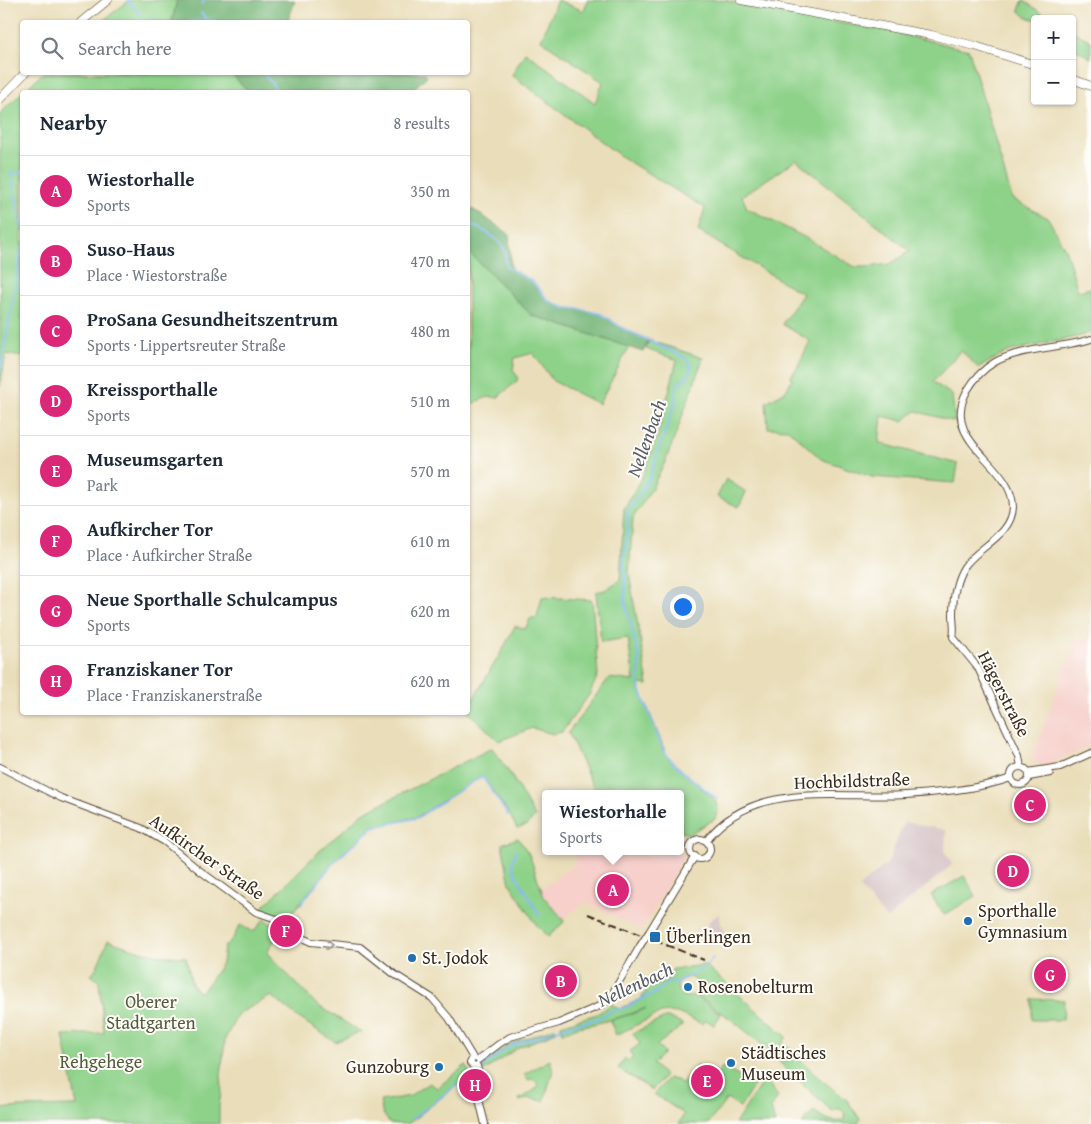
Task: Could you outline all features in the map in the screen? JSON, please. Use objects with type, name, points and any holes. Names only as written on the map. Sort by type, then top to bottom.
[{"type":"main road","points":[[83,20],[108,0]]},
{"type":"main road","points":[[741,0],[931,34],[1031,65]]},
{"type":"main road","points":[[0,98],[23,75]]},
{"type":"main road","points":[[1076,80],[1091,86]]},
{"type":"street","name":"Hägerstraße","points":[[1020,767],[1019,756],[978,668],[953,638],[954,597],[958,580],[964,567],[1005,529],[1011,517],[1013,506],[1005,482],[973,446],[965,432],[961,414],[965,395],[974,379],[996,361],[1014,355],[1078,343],[1091,338]]},
{"type":"street","points":[[1029,774],[1060,767],[1091,753]]},
{"type":"street","points":[[1029,774],[1027,783],[1019,785],[1014,783],[1012,778],[1013,770],[1020,767],[1029,774],[1062,770],[1091,758]]},
{"type":"street","name":"Aufkircher Straße","points":[[0,767],[61,798],[123,820],[152,833],[245,904],[266,916],[288,923],[298,936],[304,940],[320,944],[360,947],[394,974],[432,998],[449,1018],[475,1063],[480,1097]]},
{"type":"street","name":"Hochbildstraße","points":[[706,841],[726,820],[745,809],[782,798],[810,795],[907,795],[980,785],[1012,778]]},
{"type":"street","points":[[698,839],[706,841],[710,847],[708,854],[701,858],[695,856],[691,851],[693,843],[698,839]]},
{"type":"street","points":[[475,1063],[499,1044],[510,1038],[559,1023],[602,1005],[609,999],[695,856]]},
{"type":"street","points":[[476,1080],[483,1090],[480,1097],[486,1124]]},
{"type":"shaded area","points":[[1091,631],[1091,746],[1044,766],[1031,760],[1075,641],[1086,637]]},
{"type":"shaded area","points":[[904,822],[946,830],[945,853],[953,864],[887,919],[859,887],[888,863]]},
{"type":"shaded area","points":[[574,855],[682,855],[683,859],[642,930],[585,902],[563,919],[540,890],[576,864]]},
{"type":"shaded area","points":[[719,914],[722,928],[729,937],[720,943],[708,922]]},
{"type":"green space","points":[[130,0],[177,0],[172,20],[104,20]]},
{"type":"green space","points":[[177,0],[295,0],[288,20],[172,20]]},
{"type":"green space","points":[[557,0],[584,11],[587,0],[725,0],[753,8],[887,31],[969,50],[1012,199],[1048,218],[1066,251],[1078,291],[1091,288],[1091,332],[1081,336],[1010,351],[978,368],[961,350],[933,382],[952,395],[955,422],[916,411],[903,421],[882,416],[879,443],[958,464],[955,483],[872,477],[821,459],[788,429],[768,428],[766,402],[786,391],[792,379],[790,377],[797,368],[810,341],[782,324],[803,294],[698,231],[705,208],[623,158],[512,75],[525,52],[595,103],[603,82],[541,40]],"holes":[[[796,160],[910,251],[890,264],[855,267],[806,238],[747,208],[742,196]]]},
{"type":"green space","points":[[1023,0],[1044,15],[1031,15],[1031,18],[1019,10]]},
{"type":"green space","points":[[1076,33],[1091,41],[1091,58],[1076,49]]},
{"type":"green space","points":[[41,75],[233,75],[247,90],[25,90]]},
{"type":"green space","points":[[233,75],[427,76],[412,90],[247,90]]},
{"type":"green space","points":[[20,95],[20,357],[6,354],[0,387],[0,113]]},
{"type":"green space","points":[[470,207],[509,234],[511,269],[532,281],[549,301],[565,308],[601,314],[624,329],[649,340],[643,352],[531,315],[470,253]]},
{"type":"green space","points":[[470,253],[531,315],[629,347],[599,404],[553,381],[533,353],[515,358],[513,370],[518,377],[517,381],[497,398],[486,398],[470,405]]},
{"type":"green space","points":[[649,340],[703,358],[665,462],[652,488],[633,518],[629,573],[648,685],[638,684],[667,756],[715,800],[718,810],[715,819],[689,834],[684,833],[684,790],[594,790],[568,733],[609,678],[634,681],[628,638],[601,642],[596,592],[605,590],[620,580],[624,509],[643,475],[657,438],[677,360],[646,349]]},
{"type":"green space","points":[[726,479],[746,492],[739,507],[717,497]]},
{"type":"green space","points":[[542,597],[592,600],[598,675],[589,695],[562,732],[553,734],[532,728],[499,741],[470,714],[470,705],[515,626],[525,629],[530,619],[537,617]]},
{"type":"green space","points":[[492,748],[511,775],[535,817],[527,825],[517,829],[510,815],[482,776],[417,817],[372,827],[335,860],[288,918],[259,911],[315,855],[363,813]]},
{"type":"green space","points":[[518,838],[529,854],[544,897],[564,922],[548,937],[538,927],[510,884],[502,844]]},
{"type":"green space","points":[[964,876],[976,896],[944,915],[931,895]]},
{"type":"green space","points":[[264,919],[280,930],[267,953],[317,1005],[361,1032],[335,1042],[296,1016],[271,996],[238,1014],[225,1039],[219,1124],[0,1124],[0,1109],[77,1106],[63,1035],[104,1033],[99,981],[91,975],[97,967],[108,940],[146,952],[186,957],[192,984],[198,992],[203,991],[222,963],[224,947],[233,938],[240,925],[253,932]]},
{"type":"green space","points":[[705,965],[787,1037],[774,1054],[732,1020],[695,994],[698,984],[690,977],[680,980],[678,991],[683,996],[690,997],[694,995],[721,1014],[714,1025],[706,1020],[703,1024],[677,1013],[669,1012],[661,1013],[616,1035],[610,1021],[617,1018],[562,1032],[561,1025],[597,1014],[612,1004],[619,1009],[641,999],[653,981],[664,983],[673,969]]},
{"type":"green space","points":[[1032,999],[1064,1000],[1063,1020],[1032,1020]]},
{"type":"green space","points":[[665,1018],[670,1018],[683,1025],[657,1045],[664,1053],[653,1064],[665,1076],[652,1090],[618,1069],[625,1058],[628,1061],[634,1057],[630,1051],[640,1044],[633,1033]]},
{"type":"green space","points":[[555,1028],[556,1032],[517,1048],[484,1071],[483,1064],[509,1044]]},
{"type":"green space","points":[[787,1046],[819,1078],[847,1100],[860,1119],[858,1124],[802,1124],[814,1111],[833,1121],[844,1120],[845,1113],[840,1109],[836,1109],[833,1112],[777,1060]]},
{"type":"green space","points":[[550,1060],[553,1070],[544,1101],[529,1098],[520,1101],[519,1099],[535,1090],[538,1085],[535,1080],[528,1080],[524,1074]]},
{"type":"green space","points":[[466,1065],[470,1075],[408,1124],[390,1124],[382,1112],[380,1101],[411,1096],[429,1083],[437,1088]]},
{"type":"green space","points":[[697,1065],[714,1078],[722,1067],[754,1085],[740,1108],[727,1099],[708,1124],[679,1124],[684,1114],[654,1094],[668,1078],[679,1081],[681,1084]]},
{"type":"green space","points":[[765,1078],[778,1097],[771,1108],[775,1124],[735,1124]]},
{"type":"waterway","name":"Nellenbach","points":[[127,0],[140,14]]},
{"type":"waterway","points":[[202,4],[204,0]]},
{"type":"waterway","name":"Nellenbach","points":[[201,13],[206,19]]},
{"type":"waterway","name":"Nellenbach","points":[[200,20],[210,20]]},
{"type":"waterway","name":"Nellenbach","points":[[265,75],[276,90]]},
{"type":"waterway","points":[[20,172],[11,173],[20,218]]},
{"type":"waterway","name":"Nellenbach","points":[[470,224],[498,241],[505,251],[507,267],[532,281],[549,301],[565,308],[601,314],[624,329],[686,358],[690,364],[689,375],[677,385],[676,400],[648,481],[628,511],[627,540],[623,568],[625,572],[625,602],[639,656],[639,686],[663,749],[681,770],[717,799]]},
{"type":"waterway","points":[[0,372],[20,259]]},
{"type":"waterway","points":[[301,904],[334,862],[373,827],[417,818],[482,776],[508,815]]},
{"type":"waterway","points":[[516,850],[512,864],[516,875],[540,916]]},
{"type":"waterway","name":"Nellenbach","points":[[480,1069],[511,1046],[565,1027],[600,1018],[607,1013],[626,1007],[656,992],[669,981],[677,984],[681,979],[700,971],[713,958]]},
{"type":"waterway","name":"Nellenbach","points":[[412,1119],[472,1074]]},
{"type":"railway","points":[[588,914],[704,960]]},
{"type":"place","name":"ProSana Gesundheitszentrum","points":[[1030,805]]},
{"type":"place","name":"Kreissporthalle","points":[[1013,871]]},
{"type":"place","name":"Wiestorhalle","points":[[613,890]]},
{"type":"place","name":"Sporthalle Gymnasium","points":[[968,921]]},
{"type":"place","name":"Aufkircher Tor","points":[[286,931]]},
{"type":"place","name":"Überlingen","points":[[655,937]]},
{"type":"place","name":"St. Jodok","points":[[412,958]]},
{"type":"place","name":"Neue Sporthalle Schulcampus","points":[[1050,975]]},
{"type":"place","name":"Suso-Haus","points":[[561,981]]},
{"type":"place","name":"Rosenobelturm","points":[[688,987]]},
{"type":"place","name":"Städtisches Museum","points":[[731,1063]]},
{"type":"place","name":"Gunzoburg","points":[[439,1067]]},
{"type":"place","name":"Museumsgarten","points":[[707,1081]]},
{"type":"place","name":"Franziskaner Tor","points":[[475,1085]]},
{"type":"park label","name":"Oberer Stadtgarten","points":[[151,1012]]},
{"type":"park label","name":"Rehgehege","points":[[101,1062]]}]
